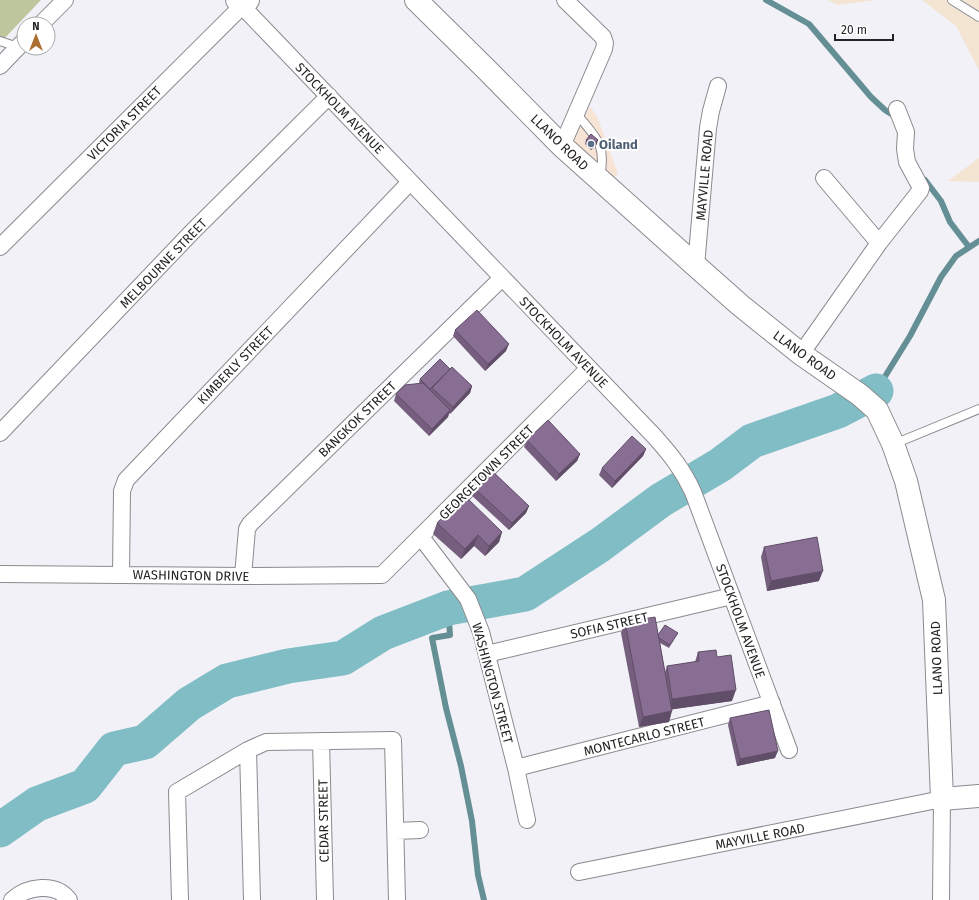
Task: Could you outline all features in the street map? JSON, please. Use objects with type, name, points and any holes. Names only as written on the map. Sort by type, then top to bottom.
[{"type":"main road","name":"LLANO ROAD","points":[[416,0],[562,146],[696,266],[740,305],[801,354],[860,395],[877,410],[893,444],[906,481],[934,600],[942,799]]},
{"type":"main road","points":[[942,799],[979,796]]},
{"type":"street","points":[[49,16],[65,0]]},
{"type":"street","points":[[562,146],[604,49],[605,43],[602,37],[565,0]]},
{"type":"street","name":"STOCKHOLM AVENUE","points":[[242,2],[328,96],[668,451],[685,474],[789,750]]},
{"type":"street","name":"VICTORIA STREET","points":[[0,247],[242,2]]},
{"type":"street","points":[[0,66],[16,49]]},
{"type":"street","name":"MAYVILLE ROAD","points":[[696,266],[708,128],[718,86]]},
{"type":"street","name":"MELBOURNE STREET","points":[[0,433],[192,232],[328,96]]},
{"type":"street","points":[[801,354],[879,243],[921,188],[907,162],[905,149],[906,132],[897,109]]},
{"type":"street","points":[[824,178],[879,243]]},
{"type":"street","name":"KIMBERLY STREET","points":[[121,574],[122,492],[126,480],[410,182]]},
{"type":"street","name":"BANGKOK STREET","points":[[243,576],[246,536],[247,529],[250,524],[502,278]]},
{"type":"street","name":"GEORGETOWN STREET","points":[[382,575],[589,368]]},
{"type":"street","name":"WASHINGTON STREET","points":[[420,537],[468,599],[481,632],[516,768],[527,820]]},
{"type":"street","name":"WASHINGTON DRIVE","points":[[0,574],[243,576],[382,575]]},
{"type":"street","name":"SOFIA STREET","points":[[487,654],[732,596]]},
{"type":"street","name":"MONTECARLO STREET","points":[[516,768],[772,704]]},
{"type":"street","points":[[180,900],[177,792],[248,750],[266,742],[393,740],[397,900]]},
{"type":"street","name":"CEDAR STREET","points":[[321,741],[324,900]]},
{"type":"street","points":[[248,750],[252,900]]},
{"type":"street","points":[[941,900],[942,799]]},
{"type":"street","name":"MAYVILLE ROAD","points":[[579,872],[942,799]]},
{"type":"street","points":[[396,831],[420,830]]},
{"type":"street","points":[[12,900],[28,891],[41,887],[54,888],[64,893],[69,900]]},
{"type":"lane","points":[[952,0],[979,17]]},
{"type":"lane","points":[[0,41],[16,43]]},
{"type":"lane","points":[[576,113],[598,141],[602,151],[603,162],[600,180]]},
{"type":"lane","points":[[893,444],[979,409]]},
{"type":"shaded area","points":[[828,0],[876,0],[838,5]]},
{"type":"shaded area","points":[[922,0],[979,0],[979,70],[956,26]]},
{"type":"shaded area","points":[[590,107],[597,116],[618,174],[609,182],[571,139]]},
{"type":"shaded area","points":[[979,158],[979,182],[948,181]]},
{"type":"green space","points":[[0,0],[41,0],[26,16],[16,16],[16,26],[0,43]]},
{"type":"building","points":[[591,134],[598,140],[592,146],[586,140]]},
{"type":"building","points":[[477,310],[509,344],[488,364],[455,330]]},
{"type":"building","points":[[440,359],[450,369],[430,389],[420,379]]},
{"type":"building","points":[[452,367],[472,386],[453,407],[432,388]]},
{"type":"building","points":[[423,383],[450,410],[432,429],[396,394],[405,385]]},
{"type":"building","points":[[548,420],[580,454],[559,474],[527,440]]},
{"type":"building","points":[[632,436],[646,449],[615,481],[602,468]]},
{"type":"building","points":[[489,468],[529,506],[512,523],[472,486]]},
{"type":"building","points":[[464,495],[502,532],[489,546],[478,535],[465,549],[437,523]]},
{"type":"building","points":[[817,537],[823,571],[771,581],[764,547]]},
{"type":"building","points":[[655,617],[672,711],[643,717],[625,622]]},
{"type":"building","points":[[665,625],[678,633],[670,645],[659,638],[658,635]]},
{"type":"building","points":[[716,650],[717,657],[731,655],[736,690],[672,699],[667,666],[699,661],[698,652]]},
{"type":"building","points":[[769,710],[778,751],[740,759],[730,718]]},
{"type":"waterway","points":[[766,0],[809,24],[871,97],[885,110],[896,117]]},
{"type":"waterway","points":[[925,180],[941,201],[950,222],[969,247]]},
{"type":"waterway","points":[[876,391],[910,336],[941,277],[956,256],[979,241]]},
{"type":"waterway","points":[[0,830],[37,804],[85,786],[114,749],[145,742],[189,704],[227,681],[288,666],[343,658],[383,633],[448,608],[525,594],[600,545],[661,500],[720,465],[752,441],[838,411],[876,391]]},
{"type":"waterway","points":[[448,608],[450,635],[432,638],[446,708],[461,766],[472,821],[478,875],[484,900]]},
{"type":"place","name":"Oiland","points":[[591,144]]}]
